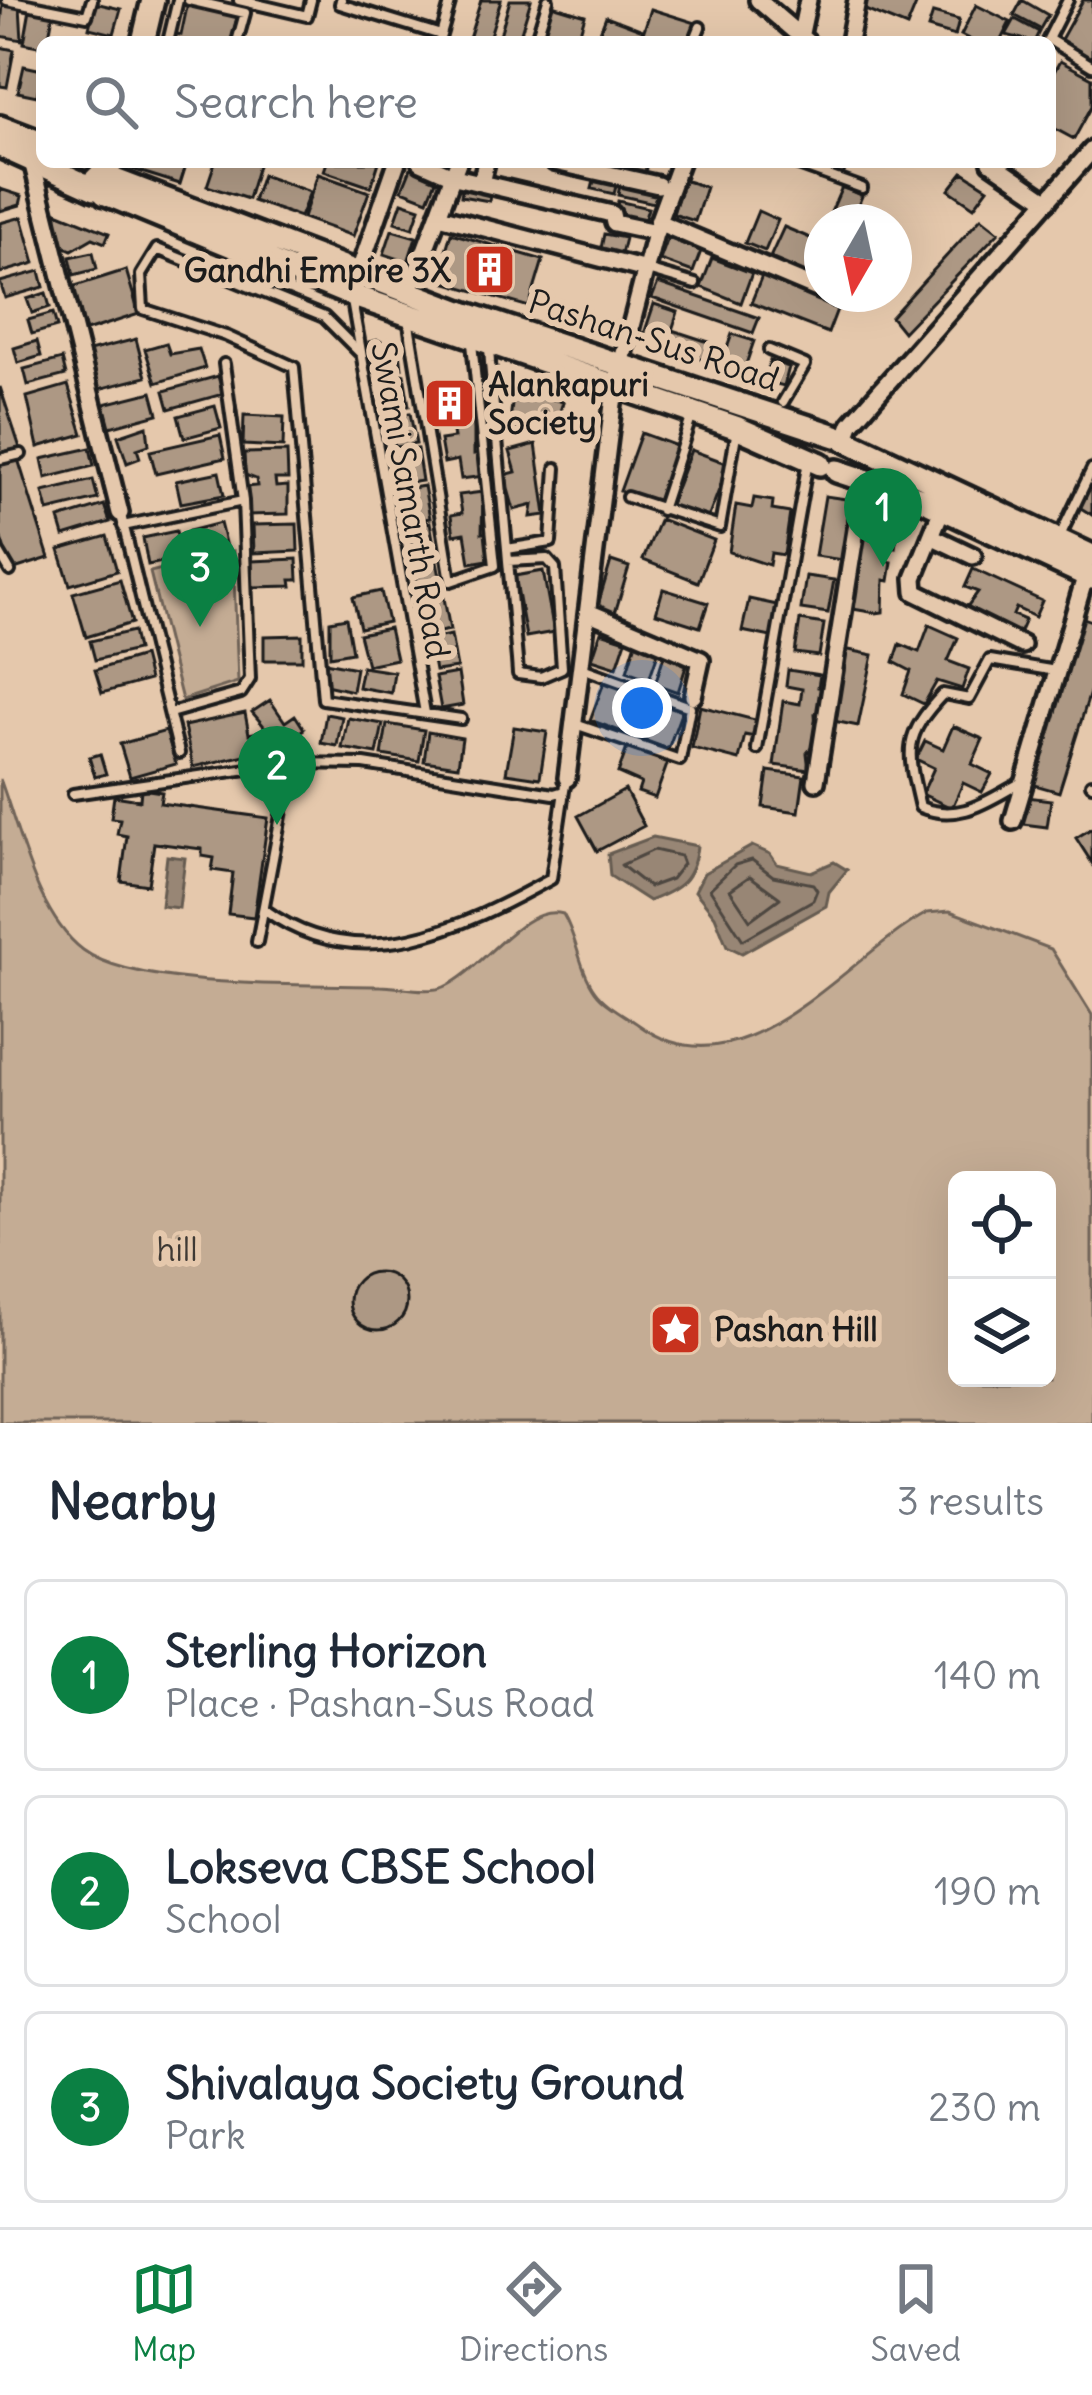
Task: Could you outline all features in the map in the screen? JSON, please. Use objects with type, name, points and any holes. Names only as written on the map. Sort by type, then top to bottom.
[{"type":"main road","points":[[144,36],[153,0]]},
{"type":"main road","points":[[155,36],[164,0]]},
{"type":"main road","name":"Pashan-Sus Road","points":[[0,128],[36,149]]},
{"type":"main road","name":"Pashan-Sus Road","points":[[0,146],[36,150]]},
{"type":"main road","name":"Pashan-Sus Road","points":[[106,175],[354,285],[408,316],[738,428],[1090,569]]},
{"type":"main road","name":"Pashan-Sus Road","points":[[354,285],[409,293],[844,433],[1059,539],[1090,569]]},
{"type":"main road","points":[[822,464],[852,454],[844,433]]},
{"type":"street","points":[[758,0],[799,36]]},
{"type":"street","points":[[804,36],[808,0]]},
{"type":"street","points":[[850,36],[857,0]]},
{"type":"street","points":[[844,433],[1092,150]]},
{"type":"street","points":[[41,168],[122,519]]},
{"type":"street","points":[[354,285],[396,168]]},
{"type":"street","points":[[481,183],[485,168]]},
{"type":"street","points":[[582,168],[658,185]]},
{"type":"street","points":[[565,785],[615,388],[657,227],[678,168]]},
{"type":"street","points":[[1000,168],[1048,201]]},
{"type":"street","points":[[409,293],[456,170],[481,183],[612,214],[614,223],[657,227],[804,285]]},
{"type":"street","points":[[439,216],[646,269]]},
{"type":"street","points":[[816,782],[864,479]]},
{"type":"street","points":[[942,508],[914,578],[915,592],[1022,646]]},
{"type":"street","points":[[931,536],[973,556]]},
{"type":"street","points":[[1013,821],[1090,569]]},
{"type":"street","points":[[588,612],[700,660],[693,696]]},
{"type":"lane","points":[[8,0],[40,2],[88,16],[92,0]]},
{"type":"lane","points":[[169,36],[178,0]]},
{"type":"lane","points":[[189,0],[244,13],[238,36]]},
{"type":"lane","points":[[239,0],[307,16],[311,0]]},
{"type":"lane","points":[[341,0],[340,4],[431,36]]},
{"type":"lane","points":[[441,36],[451,0]]},
{"type":"lane","points":[[537,36],[548,0]]},
{"type":"lane","points":[[1049,36],[1068,0]]},
{"type":"lane","points":[[696,36],[700,26]]},
{"type":"lane","points":[[1056,45],[1092,66]]},
{"type":"lane","points":[[807,168],[862,188]]},
{"type":"lane","points":[[361,354],[324,317],[157,249],[141,275],[143,309],[226,336],[295,367],[323,699],[461,719]]},
{"type":"lane","points":[[646,269],[695,284]]},
{"type":"lane","name":"Swami Samarth Road","points":[[354,285],[361,354],[425,713]]},
{"type":"lane","points":[[408,316],[451,581],[495,566],[480,341]]},
{"type":"lane","points":[[480,341],[518,674],[553,674],[562,668],[555,568],[547,559],[508,561]]},
{"type":"lane","points":[[769,350],[805,365],[783,402]]},
{"type":"lane","points":[[170,712],[241,693],[250,679],[243,502],[224,364]]},
{"type":"lane","points":[[661,510],[692,413]]},
{"type":"lane","points":[[627,497],[720,527],[738,428]]},
{"type":"lane","points":[[0,459],[21,454]]},
{"type":"lane","points":[[757,749],[822,464]]},
{"type":"lane","points":[[507,549],[551,542],[556,468]]},
{"type":"lane","points":[[1059,539],[1092,469]]},
{"type":"lane","points":[[179,753],[122,519],[243,502]]},
{"type":"lane","points":[[0,554],[10,571]]},
{"type":"lane","points":[[1025,781],[964,814],[939,814],[920,807],[907,752],[920,718],[943,694],[969,699],[990,660],[1057,671]]},
{"type":"lane","points":[[575,724],[680,760],[690,707],[582,668]]},
{"type":"lane","points":[[73,794],[291,763],[364,764],[554,794],[565,785]]},
{"type":"lane","points":[[257,941],[291,763]]},
{"type":"lane","points":[[265,910],[284,923],[340,941],[398,945],[448,933],[550,879],[565,785]]},
{"type":"green space","points":[[233,551],[238,682],[182,700],[150,572]]},
{"type":"green space","name":"hill","points":[[0,779],[31,871],[53,916],[83,950],[142,972],[225,982],[437,989],[458,979],[532,919],[563,914],[590,982],[604,1001],[678,1044],[716,1046],[753,1035],[790,1014],[927,913],[950,911],[1051,949],[1092,1015],[1092,1423],[0,1423]]},
{"type":"water","points":[[653,837],[697,846],[683,882],[649,901],[610,876],[608,854]]},
{"type":"water","points":[[752,846],[770,854],[777,864],[811,872],[834,862],[847,870],[829,892],[826,906],[742,953],[727,946],[715,916],[695,891],[704,873]]},
{"type":"water","points":[[167,856],[185,858],[179,908],[161,906]]},
{"type":"building","points":[[183,0],[240,6],[232,36],[173,36],[181,35],[187,7]]},
{"type":"building","points":[[481,0],[501,0],[490,36],[470,36]]},
{"type":"building","points":[[510,0],[531,0],[520,36],[500,36]]},
{"type":"building","points":[[857,0],[918,0],[907,27],[855,6]]},
{"type":"building","points":[[1022,0],[1048,15],[1040,29],[1014,15]]},
{"type":"building","points":[[1083,0],[1092,0],[1092,62],[1059,43]]},
{"type":"building","points":[[95,3],[121,9],[114,34],[89,28]]},
{"type":"building","points":[[3,4],[20,6],[22,40],[0,36]]},
{"type":"building","points":[[552,5],[585,15],[579,36],[543,36]]},
{"type":"building","points":[[976,5],[1010,22],[1003,36],[961,35]]},
{"type":"building","points":[[30,9],[53,14],[49,36],[36,36],[36,46],[24,43]]},
{"type":"building","points":[[651,9],[696,23],[692,36],[642,36]]},
{"type":"building","points":[[933,13],[959,20],[955,36],[928,28]]},
{"type":"building","points":[[606,16],[643,30],[640,36],[598,36]]},
{"type":"building","points":[[1015,19],[1039,32],[1037,36],[1006,35]]},
{"type":"building","points":[[0,47],[14,50],[7,87],[0,86]]},
{"type":"building","points":[[1060,61],[1092,78],[1092,106],[1074,139],[1056,129]]},
{"type":"building","points":[[24,66],[36,69],[36,96],[18,92]]},
{"type":"building","points":[[132,168],[185,168],[180,184]]},
{"type":"building","points":[[213,168],[257,168],[248,199],[207,186]]},
{"type":"building","points":[[325,168],[377,168],[371,187]]},
{"type":"building","points":[[411,168],[439,173],[428,200],[402,190]]},
{"type":"building","points":[[605,168],[646,168],[644,178]]},
{"type":"building","points":[[823,168],[846,168],[842,177]]},
{"type":"building","points":[[963,172],[988,188],[974,207],[949,190]]},
{"type":"building","points":[[596,173],[618,178],[614,194],[592,189]]},
{"type":"building","points":[[318,174],[369,192],[353,236],[303,218]]},
{"type":"building","points":[[262,175],[310,192],[300,217],[253,201]]},
{"type":"building","points":[[621,180],[658,188],[654,203],[618,195]]},
{"type":"building","points":[[683,180],[706,187],[695,221],[673,214]]},
{"type":"building","points":[[463,184],[491,189],[489,201],[461,196]]},
{"type":"building","points":[[842,187],[862,196],[859,204],[835,204]]},
{"type":"building","points":[[0,189],[22,196],[20,205],[0,211]]},
{"type":"building","points":[[618,201],[648,208],[643,225],[614,217]]},
{"type":"building","points":[[402,202],[420,208],[413,228],[395,222]]},
{"type":"building","points":[[758,211],[778,220],[765,251],[745,243]]},
{"type":"building","points":[[57,212],[109,233],[105,243],[93,238],[72,250],[56,243]]},
{"type":"building","points":[[22,217],[35,263],[0,273],[0,223]]},
{"type":"building","points":[[981,218],[999,232],[903,332],[891,317],[896,312],[912,312],[912,294]]},
{"type":"building","points":[[784,227],[804,235],[804,277],[768,262]]},
{"type":"building","points":[[392,230],[416,237],[408,262],[384,254]]},
{"type":"building","name":"Gandhi Empire 3X","points":[[451,233],[543,260],[529,307],[437,280]]},
{"type":"building","points":[[604,234],[625,238],[620,258],[600,253]]},
{"type":"building","points":[[668,238],[701,251],[693,272],[660,260]]},
{"type":"building","points":[[93,252],[97,269],[74,275],[70,257]]},
{"type":"building","points":[[712,258],[752,273],[741,303],[701,287]]},
{"type":"building","points":[[126,270],[139,314],[86,331],[72,287]]},
{"type":"building","points":[[40,271],[44,287],[5,298],[0,282]]},
{"type":"building","points":[[763,274],[804,290],[804,312],[836,312],[828,333],[751,303]]},
{"type":"building","points":[[658,283],[759,318],[753,333],[652,298]]},
{"type":"building","points":[[46,293],[50,307],[32,313],[27,299]]},
{"type":"building","points":[[654,304],[678,312],[672,330],[727,348],[732,334],[754,341],[743,373],[642,340]]},
{"type":"building","points":[[53,313],[57,327],[32,334],[28,320]]},
{"type":"building","points":[[136,339],[146,377],[99,389],[89,351]]},
{"type":"building","points":[[378,340],[400,352],[402,368],[374,372],[369,342]]},
{"type":"building","points":[[37,341],[41,356],[18,363],[14,348]]},
{"type":"building","points":[[166,343],[170,354],[199,349],[205,368],[156,383],[145,349]]},
{"type":"building","points":[[62,359],[66,375],[28,385],[24,369]]},
{"type":"building","points":[[770,361],[789,367],[784,386],[764,381]]},
{"type":"building","points":[[404,374],[409,406],[387,409],[382,378]]},
{"type":"building","points":[[218,376],[223,394],[169,409],[164,391]]},
{"type":"building","points":[[68,385],[83,434],[38,447],[27,397]]},
{"type":"building","points":[[0,387],[20,448],[0,454]]},
{"type":"building","points":[[514,388],[563,402],[552,436],[509,429]]},
{"type":"building","name":"Alankapuri Society","points":[[470,391],[471,412],[429,415],[427,395]]},
{"type":"building","points":[[152,392],[158,414],[110,427],[104,404]]},
{"type":"building","points":[[215,406],[221,428],[184,438],[178,416]]},
{"type":"building","points":[[410,413],[416,444],[395,447],[389,416]]},
{"type":"building","points":[[244,415],[284,417],[283,447],[243,445]]},
{"type":"building","points":[[474,417],[474,454],[480,453],[484,476],[461,479],[458,460],[444,463],[440,440],[454,438],[451,420]]},
{"type":"building","points":[[147,426],[149,445],[137,449],[140,458],[127,463],[118,436]]},
{"type":"building","points":[[641,433],[679,447],[658,505],[620,491]]},
{"type":"building","points":[[220,435],[225,458],[156,474],[150,451]]},
{"type":"building","points":[[536,444],[546,515],[531,517],[533,505],[514,510],[504,475],[516,472],[510,451]]},
{"type":"building","points":[[90,448],[94,466],[46,478],[42,459]]},
{"type":"building","points":[[417,449],[422,481],[401,484],[397,452]]},
{"type":"building","points":[[691,450],[729,464],[707,521],[669,507]]},
{"type":"building","points":[[287,452],[288,479],[275,479],[276,487],[288,486],[288,514],[246,515],[245,487],[257,486],[256,479],[245,475],[244,453]]},
{"type":"building","points":[[18,459],[49,558],[11,570],[0,535],[0,465]]},
{"type":"building","points":[[219,472],[224,495],[181,503],[176,481]]},
{"type":"building","points":[[1092,478],[1092,515],[1076,505]]},
{"type":"building","points":[[93,480],[98,499],[48,511],[43,492]]},
{"type":"building","points":[[424,486],[430,518],[407,522],[401,490]]},
{"type":"building","points":[[483,492],[482,533],[489,532],[494,559],[470,563],[465,533],[454,535],[451,515],[462,513],[459,495]]},
{"type":"building","points":[[825,496],[853,500],[843,560],[815,556]]},
{"type":"building","points":[[754,498],[773,501],[772,510],[790,513],[784,555],[771,553],[769,565],[729,552],[736,505],[752,508]]},
{"type":"building","points":[[104,505],[110,522],[64,536],[59,519]]},
{"type":"building","points":[[660,519],[714,540],[698,582],[643,560]]},
{"type":"building","points":[[430,522],[436,556],[415,560],[409,526]]},
{"type":"building","points":[[867,522],[898,527],[895,548],[889,547],[886,561],[892,562],[889,581],[884,580],[883,612],[876,613],[853,609]]},
{"type":"building","points":[[220,523],[226,547],[195,554],[189,531]]},
{"type":"building","points":[[297,524],[298,551],[254,553],[253,525]]},
{"type":"building","points":[[176,531],[182,558],[148,565],[143,538]]},
{"type":"building","points":[[107,536],[117,571],[70,585],[59,550]]},
{"type":"building","points":[[297,559],[298,580],[291,580],[292,586],[252,587],[252,561]]},
{"type":"building","points":[[437,561],[443,593],[420,597],[414,565]]},
{"type":"building","points":[[611,561],[629,567],[615,613],[597,608]]},
{"type":"building","points":[[973,569],[1042,601],[1035,617],[1016,608],[1013,615],[1025,620],[1017,638],[994,620],[990,628],[961,615],[978,592],[965,587]]},
{"type":"building","points":[[543,571],[554,632],[526,637],[515,576]]},
{"type":"building","points":[[806,576],[834,580],[828,613],[801,609]]},
{"type":"building","points":[[120,580],[132,623],[86,637],[73,593]]},
{"type":"building","points":[[663,589],[708,603],[700,627],[656,613]]},
{"type":"building","points":[[381,591],[388,622],[360,628],[353,597]]},
{"type":"building","points":[[444,598],[450,630],[428,634],[422,603]]},
{"type":"building","points":[[749,599],[777,605],[771,637],[742,631]]},
{"type":"building","points":[[1080,617],[1092,621],[1092,686],[1059,792],[1028,783]]},
{"type":"building","points":[[346,618],[352,652],[330,656],[330,621]]},
{"type":"building","points":[[800,620],[824,624],[819,656],[795,653]]},
{"type":"building","points":[[929,625],[958,638],[948,661],[969,669],[962,689],[937,681],[924,704],[903,694],[911,671],[894,662],[900,644],[919,652]]},
{"type":"building","points":[[389,628],[396,659],[367,665],[359,634]]},
{"type":"building","points":[[133,631],[137,650],[95,660],[90,641]]},
{"type":"building","points":[[601,632],[626,640],[617,667],[592,659]]},
{"type":"building","points":[[302,635],[302,660],[264,660],[264,636]]},
{"type":"building","points":[[451,635],[457,668],[435,671],[429,639]]},
{"type":"building","points":[[636,642],[659,650],[649,679],[627,671]]},
{"type":"building","points":[[844,649],[873,655],[858,726],[829,720]]},
{"type":"building","points":[[665,652],[688,660],[678,692],[655,684]]},
{"type":"building","points":[[143,656],[149,680],[102,693],[95,670]]},
{"type":"building","points":[[325,662],[356,668],[352,691],[326,685]]},
{"type":"building","points":[[362,667],[394,672],[391,693],[358,687]]},
{"type":"building","points":[[788,670],[820,675],[818,687],[830,689],[821,715],[815,714],[817,741],[807,753],[809,770],[774,765],[783,701],[800,704],[802,689],[786,686]]},
{"type":"building","points":[[458,673],[463,705],[441,709],[435,677]]},
{"type":"building","points":[[605,680],[683,708],[668,749],[590,720]]},
{"type":"building","points":[[270,700],[285,722],[295,715],[304,729],[280,745],[252,712]]},
{"type":"building","points":[[700,706],[759,721],[755,737],[745,735],[739,760],[692,748]]},
{"type":"building","points":[[245,713],[249,734],[263,731],[267,750],[193,767],[184,726]]},
{"type":"building","points":[[326,714],[342,717],[337,746],[321,743]]},
{"type":"building","points":[[348,718],[383,724],[377,754],[342,748]]},
{"type":"building","points":[[387,724],[424,730],[419,761],[382,755]]},
{"type":"building","points":[[953,726],[983,739],[972,764],[992,774],[982,792],[963,783],[952,808],[922,794],[934,768],[916,759],[925,741],[943,749]]},
{"type":"building","points":[[514,727],[547,732],[540,778],[506,773]]},
{"type":"building","points":[[166,731],[176,764],[130,777],[120,744]]},
{"type":"building","points":[[428,732],[462,738],[458,766],[424,761]]},
{"type":"building","points":[[627,748],[668,762],[655,798],[638,792],[641,783],[618,773]]},
{"type":"building","points":[[100,754],[106,774],[95,777],[89,757]]},
{"type":"building","points":[[768,771],[804,776],[799,812],[763,807]]},
{"type":"building","points":[[141,789],[162,792],[160,803],[268,818],[254,917],[228,914],[233,873],[212,870],[214,858],[202,856],[202,849],[154,843],[148,885],[121,881],[127,836],[117,834],[120,819],[111,818],[114,796],[140,800]]},
{"type":"building","points":[[625,790],[644,826],[597,851],[578,816]]},
{"type":"building","points":[[1027,797],[1051,800],[1047,827],[1023,824]]},
{"type":"building","points":[[1092,828],[1092,863],[1076,838]]},
{"type":"building","points":[[378,1272],[399,1280],[407,1301],[399,1322],[378,1330],[357,1322],[349,1301],[357,1280]]},
{"type":"place","name":"Gandhi Empire 3X","points":[[490,270]]},
{"type":"place","name":"Alankapuri Society","points":[[449,403]]},
{"type":"place","name":"Sterling Horizon","points":[[883,567]]},
{"type":"place","name":"Shivalaya Society Ground","points":[[200,627]]},
{"type":"place","name":"Lokseva CBSE School","points":[[277,825]]},
{"type":"place","name":"Pashan Hill","points":[[675,1329]]}]
